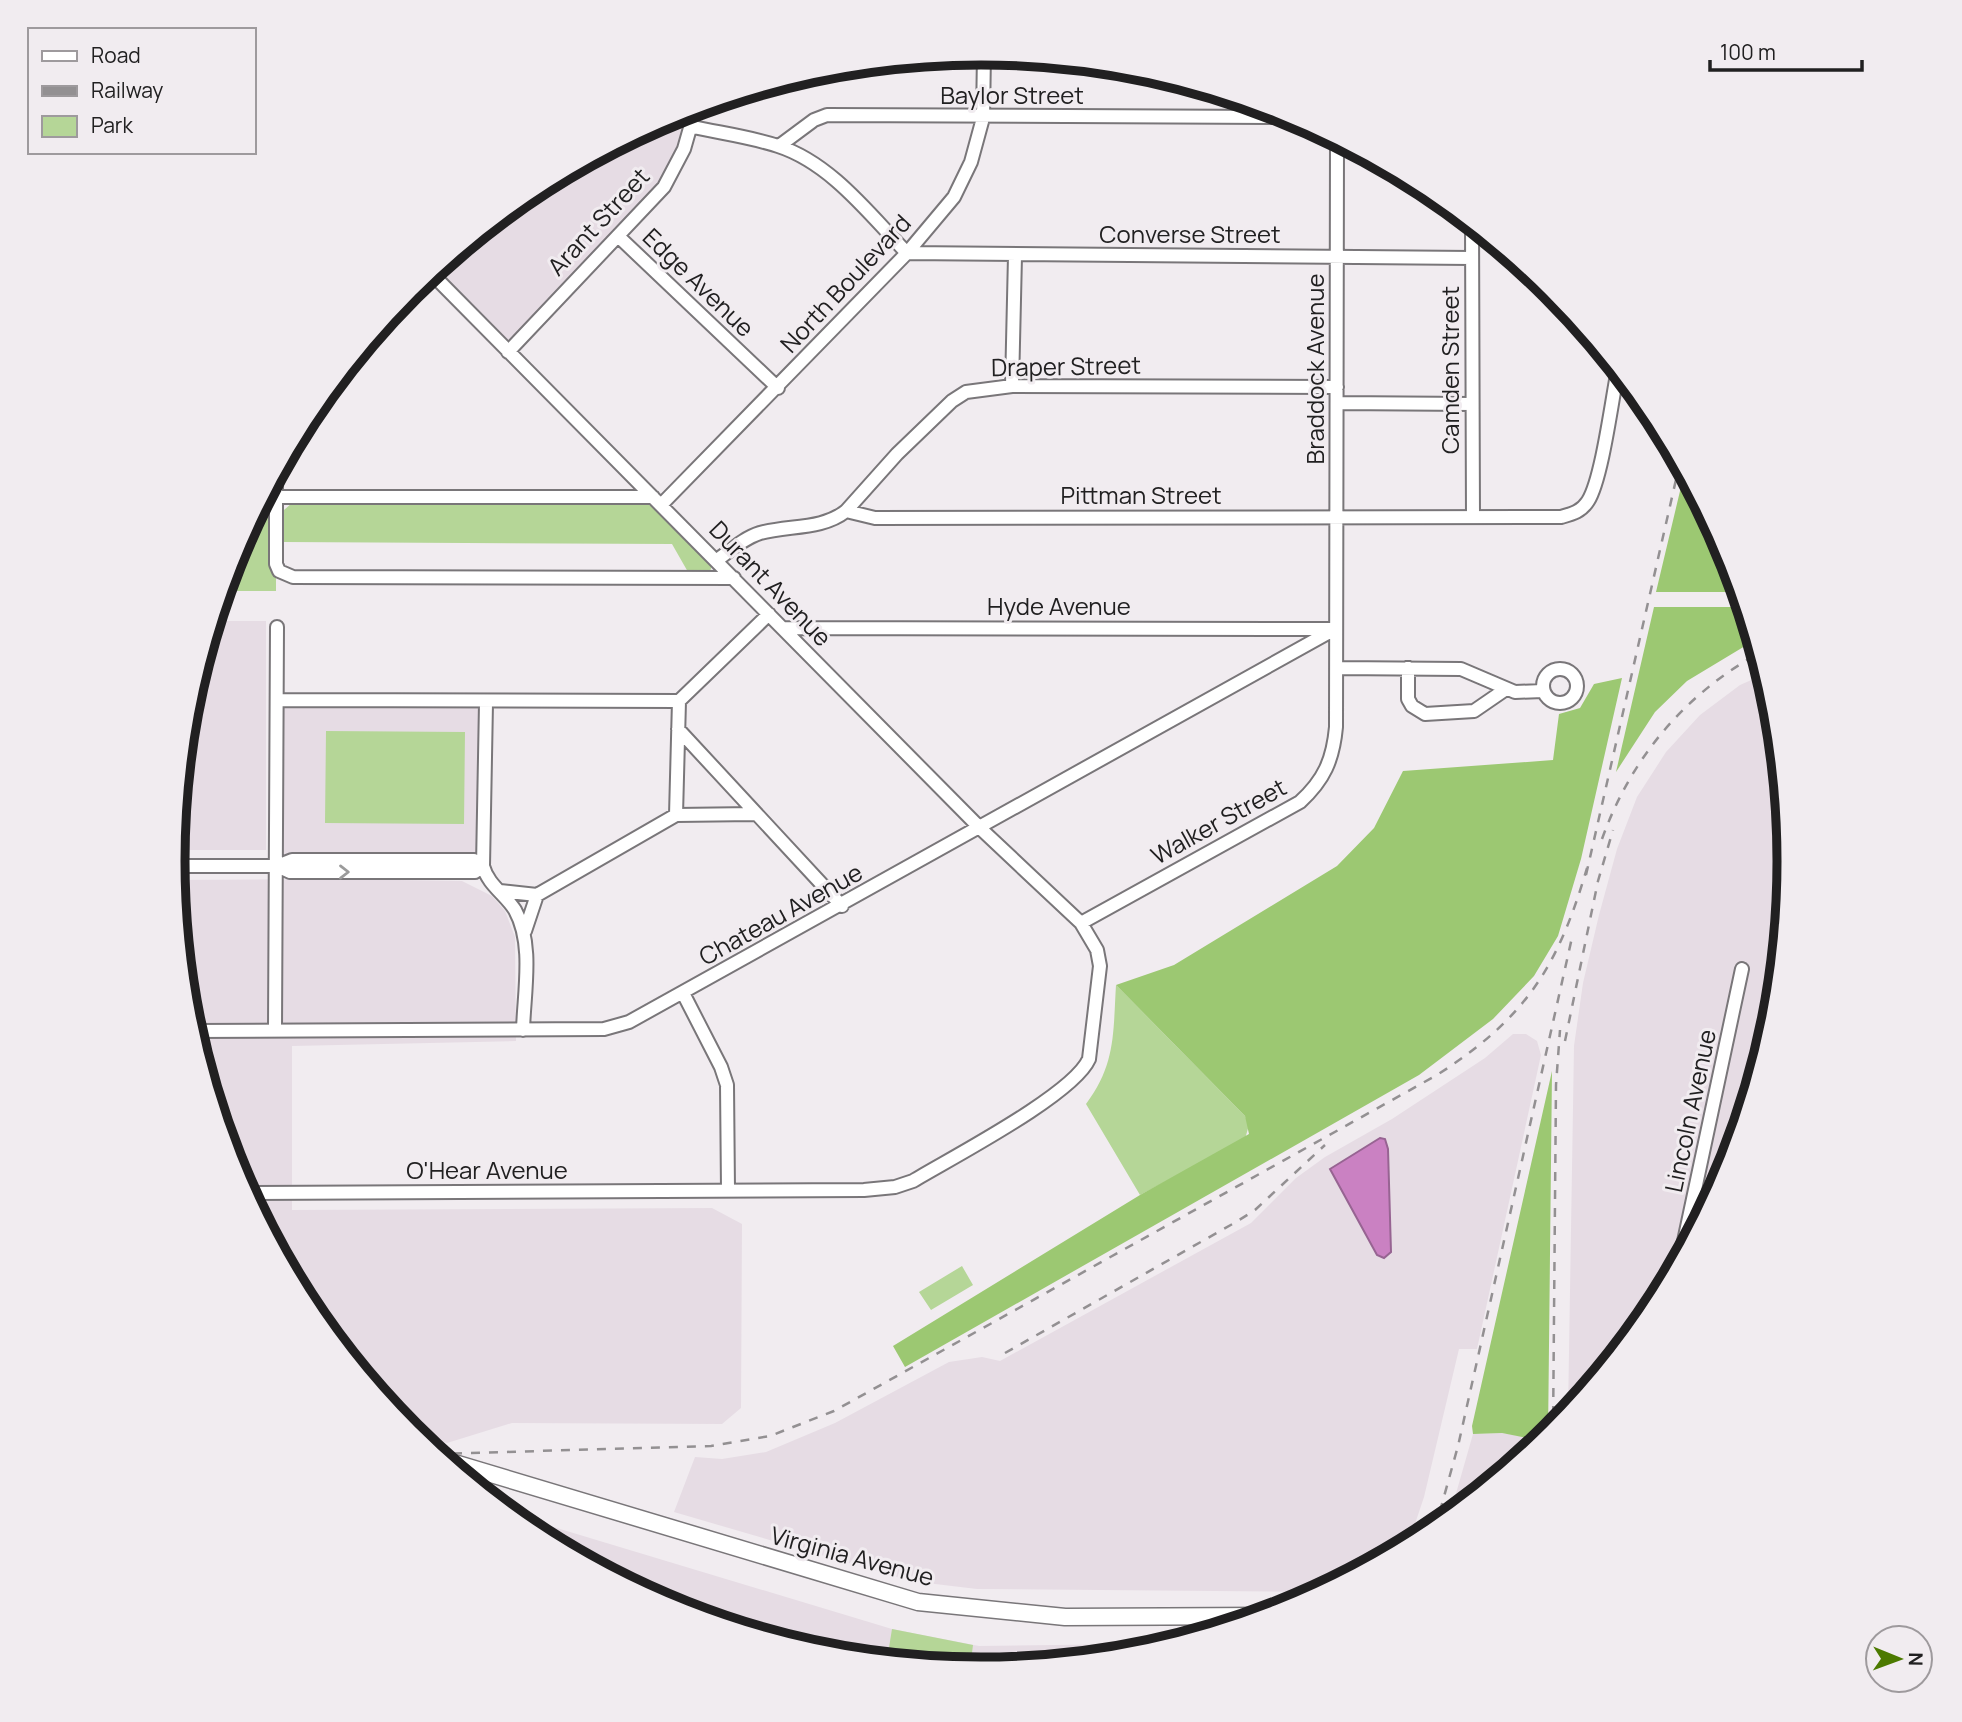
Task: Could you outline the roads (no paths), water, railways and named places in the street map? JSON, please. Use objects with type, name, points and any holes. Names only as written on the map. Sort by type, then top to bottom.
[{"type":"main road","name":"Virginia Avenue","points":[[463,1465],[918,1602],[1065,1617],[1233,1616]]},
{"type":"street","name":"North Boulevard","points":[[657,501],[778,388],[907,253],[954,197],[971,162],[983,118],[984,65]]},
{"type":"street","name":"Baylor Street","points":[[779,146],[814,120],[827,115],[983,118],[1264,117]]},
{"type":"street","name":"Arant Street","points":[[508,352],[564,291],[620,237],[664,187],[694,118]]},
{"type":"street","points":[[692,127],[779,146],[809,161],[842,186],[907,253]]},
{"type":"street","name":"Braddock Avenue","points":[[1336,599],[1337,149]]},
{"type":"street","name":"Camden Street","points":[[1472,234],[1473,517]]},
{"type":"street","name":"Edge Avenue","points":[[620,237],[778,388]]},
{"type":"street","name":"Converse Street","points":[[907,253],[1472,258]]},
{"type":"street","points":[[1012,386],[1015,256]]},
{"type":"street","name":"Durant Avenue","points":[[437,280],[981,829],[1082,923]]},
{"type":"street","name":"Pittman Street","points":[[846,511],[875,518],[1561,517],[1577,513],[1588,501],[1595,482],[1616,380]]},
{"type":"street","name":"Draper Street","points":[[846,511],[897,454],[966,391],[1012,386],[1337,387]]},
{"type":"street","points":[[1337,403],[1472,404]]},
{"type":"street","points":[[273,497],[657,501]]},
{"type":"street","points":[[270,502],[276,565],[279,571],[293,577],[734,578]]},
{"type":"street","points":[[717,560],[744,540],[759,533],[830,522],[846,511]]},
{"type":"street","name":"Walker Street","points":[[1082,923],[1300,802],[1316,788],[1333,757],[1336,727],[1336,599]]},
{"type":"street","points":[[278,700],[486,703],[679,701],[769,614]]},
{"type":"street","points":[[275,1030],[277,627]]},
{"type":"street","name":"Hyde Avenue","points":[[783,628],[1335,629]]},
{"type":"street","name":"Chateau Avenue","points":[[203,1031],[604,1029],[629,1022],[981,829],[1335,629]]},
{"type":"street","points":[[1336,668],[1468,669],[1506,690],[1524,694],[1543,691]]},
{"type":"street","points":[[1408,668],[1408,699],[1412,706],[1425,714],[1474,711],[1506,690]]},
{"type":"street","points":[[676,815],[679,701]]},
{"type":"street","points":[[486,703],[483,866],[486,877],[513,908],[525,932]]},
{"type":"street","points":[[678,729],[842,906]]},
{"type":"street","points":[[500,891],[537,895],[676,815],[754,814]]},
{"type":"street","points":[[185,866],[277,866],[290,872],[475,872],[483,866]]},
{"type":"street","points":[[523,1030],[525,932],[537,895]]},
{"type":"street","name":"O'Hear Avenue","points":[[258,1193],[864,1190],[895,1187],[913,1181],[1062,1091],[1084,1070],[1096,1019],[1100,966],[1097,950],[1082,923]]},
{"type":"street","name":"Lincoln Avenue","points":[[1687,1229],[1742,970]]},
{"type":"street","points":[[683,993],[722,1067],[727,1085],[727,1190]]},
{"type":"railway","points":[[1586,875],[1677,475]]},
{"type":"railway","points":[[1602,839],[1628,782],[1663,731],[1707,688],[1751,658]]},
{"type":"railway","points":[[1565,1041],[1598,881],[1613,830]]},
{"type":"railway","points":[[449,1454],[711,1446],[770,1436],[834,1411],[1437,1075],[1468,1054],[1516,1011],[1550,962],[1564,934],[1587,868]]},
{"type":"railway","points":[[1440,1511],[1458,1446],[1573,933]]},
{"type":"railway","points":[[1553,1414],[1556,1085],[1560,1030]]},
{"type":"railway","points":[[1005,1353],[1255,1210],[1325,1145]]}]
